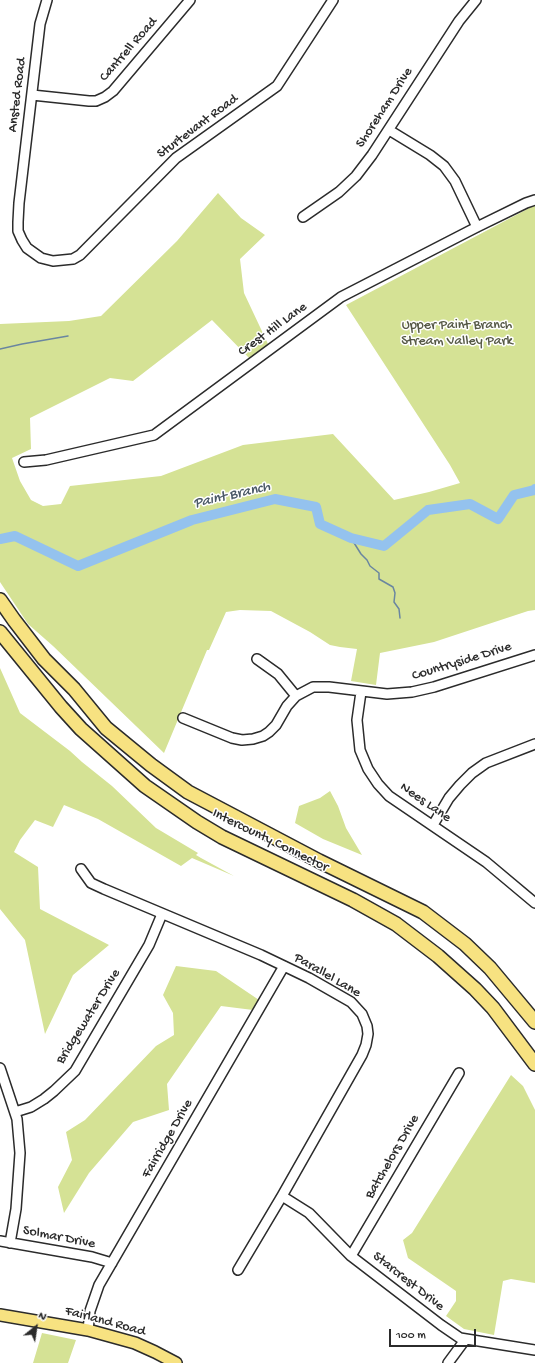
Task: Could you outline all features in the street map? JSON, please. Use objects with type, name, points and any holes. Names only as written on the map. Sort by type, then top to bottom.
[{"type":"highway","name":"Intercounty Connector","points":[[0,600],[44,659],[74,689],[106,728],[151,765],[188,792],[319,861],[423,912],[465,944],[490,968],[535,1022]]},
{"type":"highway","name":"Intercounty Connector","points":[[0,632],[61,707],[81,728],[145,786],[197,822],[222,836],[353,900],[396,924],[438,956],[475,989],[493,1008],[535,1064]]},
{"type":"main road","name":"Fairland Road","points":[[0,1315],[88,1330],[134,1343],[176,1363]]},
{"type":"street","name":"Ansted Road","points":[[40,258],[27,248],[18,231],[19,203],[40,24],[47,0]]},
{"type":"street","name":"Cantrell Road","points":[[32,95],[89,101],[96,101],[105,97],[114,91],[190,0]]},
{"type":"street","name":"Sturtevant Road","points":[[40,258],[52,261],[63,261],[73,259],[80,254],[176,158],[277,86],[333,0]]},
{"type":"street","name":"Shoreham Drive","points":[[303,217],[339,192],[356,176],[459,21],[476,0]]},
{"type":"street","points":[[388,130],[430,155],[444,166],[455,181],[477,227]]},
{"type":"street","name":"Crest Hill Lane","points":[[24,462],[46,460],[154,435],[341,297],[477,227],[535,200]]},
{"type":"street","name":"Countryside Drive","points":[[183,718],[232,738],[242,740],[253,739],[263,736],[269,732],[276,725],[286,706],[296,696],[313,687],[329,687],[386,694],[412,692],[434,687],[535,655]]},
{"type":"street","points":[[257,659],[278,674],[296,696]]},
{"type":"street","name":"Nees Lane","points":[[361,692],[357,720],[360,750],[368,769],[378,784],[389,796],[486,862],[535,903]]},
{"type":"street","points":[[433,825],[450,798],[460,785],[472,774],[486,764],[535,744]]},
{"type":"street","name":"Parallel Lane","points":[[82,869],[91,882],[162,914],[261,955],[309,978],[350,1002],[362,1014],[367,1026],[368,1034],[362,1055],[238,1270]]},
{"type":"street","name":"Bridgewater Drive","points":[[15,1112],[31,1107],[44,1099],[75,1071],[149,945],[162,914]]},
{"type":"street","name":"Fairridge Drive","points":[[88,1330],[90,1311],[99,1285],[284,966]]},
{"type":"street","points":[[0,1068],[17,1118],[20,1153],[16,1209],[10,1243]]},
{"type":"street","name":"Batchelors Drive","points":[[351,1256],[459,1073]]},
{"type":"street","name":"Starcrest Drive","points":[[282,1196],[309,1213],[351,1256],[460,1338],[535,1350]]},
{"type":"street","name":"Solmar Drive","points":[[0,1241],[92,1257],[112,1263]]},
{"type":"street","points":[[448,1363],[465,1340]]},
{"type":"green space","name":"Upper Paint Branch Stream Valley Park","points":[[218,193],[241,218],[265,235],[240,259],[244,293],[268,344],[250,359],[212,320],[133,381],[110,378],[30,418],[31,449],[12,458],[20,481],[31,500],[43,506],[61,504],[70,486],[161,476],[243,445],[333,434],[394,500],[460,483],[450,465],[346,305],[535,205],[535,610],[434,642],[380,653],[376,685],[351,681],[357,649],[330,645],[310,632],[271,611],[240,610],[226,612],[209,650],[207,650],[164,753],[53,646],[28,624],[0,582],[0,324],[69,321],[101,316],[177,241]]},
{"type":"green space","points":[[0,668],[20,713],[70,751],[112,786],[156,828],[198,853],[196,855],[234,876],[192,858],[181,866],[98,819],[64,805],[53,827],[35,820],[20,840],[14,852],[38,867],[40,909],[109,945],[73,975],[45,1034],[25,940],[0,909]]},
{"type":"green space","points":[[330,791],[338,806],[346,828],[362,855],[323,839],[295,823],[299,806],[320,798]]},
{"type":"green space","points":[[176,966],[216,971],[259,1000],[253,1010],[221,1006],[167,1084],[169,1110],[133,1122],[89,1173],[64,1213],[58,1187],[72,1160],[66,1132],[85,1120],[156,1046],[174,1035],[173,1013],[163,995]]},
{"type":"green space","points":[[511,1075],[523,1086],[535,1110],[535,1283],[511,1279],[503,1281],[494,1335],[464,1329],[446,1316],[456,1301],[456,1291],[408,1258],[403,1240],[412,1233]]},
{"type":"green space","points":[[42,1333],[76,1340],[68,1363],[33,1363]]},
{"type":"waterway","points":[[0,349],[68,336]]},
{"type":"waterway","name":"Paint Branch","points":[[0,539],[15,536],[78,566],[192,520],[275,499],[316,507],[320,524],[351,538],[384,546],[428,510],[470,504],[498,519],[514,495],[535,489]]},
{"type":"waterway","points":[[351,538],[370,566],[379,573],[379,579],[393,587],[395,593],[394,602],[399,609],[400,618]]}]
